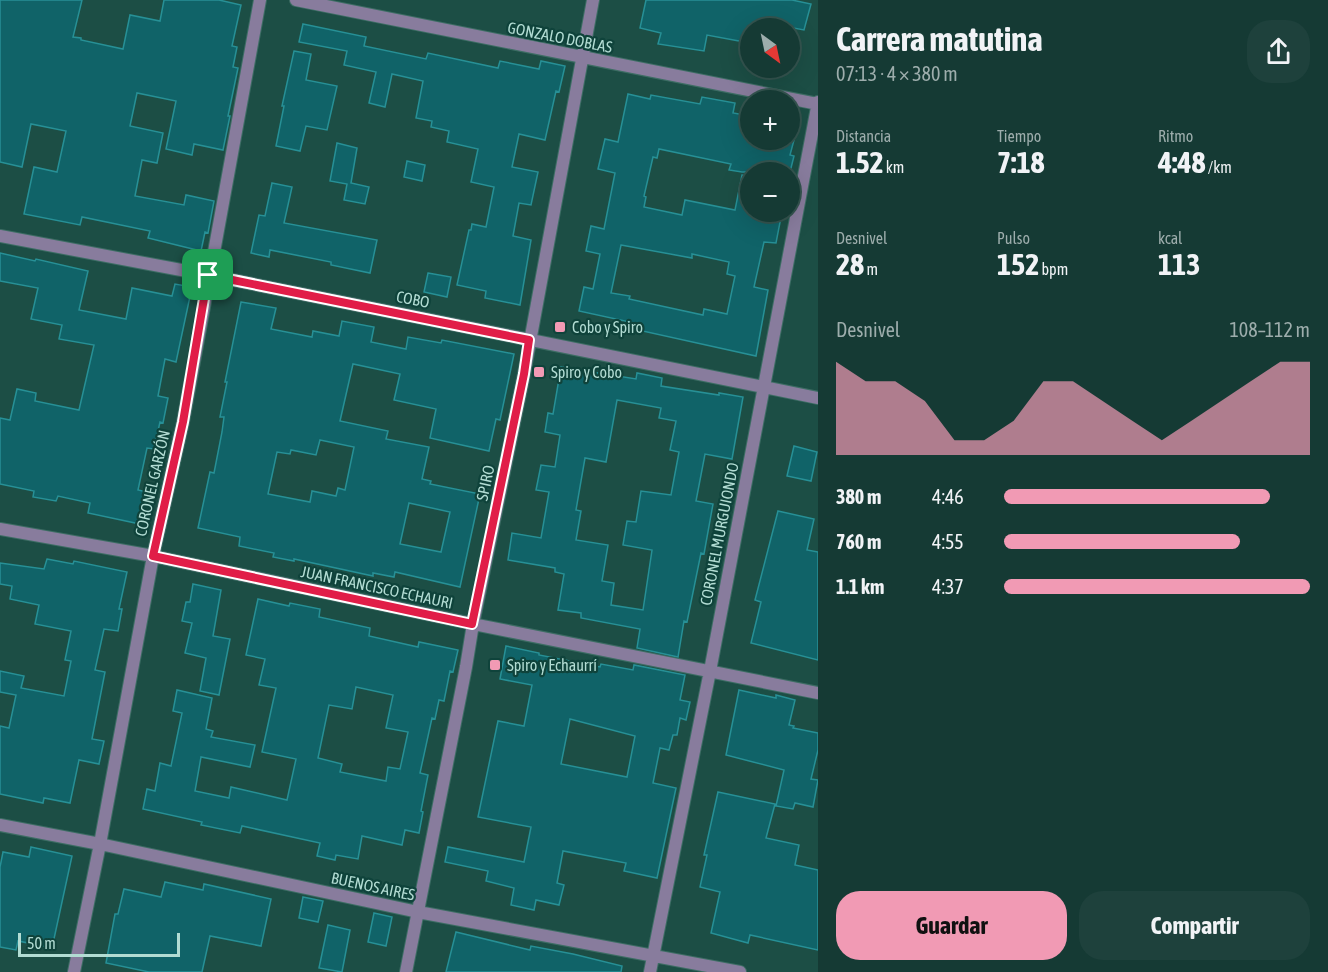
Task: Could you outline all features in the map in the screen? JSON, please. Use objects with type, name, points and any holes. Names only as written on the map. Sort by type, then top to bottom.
[{"type":"street","name":"CORONEL GARZÓN","points":[[74,972],[153,556],[183,422],[260,0]]},
{"type":"street","name":"GONZALO DOBLAS","points":[[296,0],[818,104]]},
{"type":"street","name":"SPIRO","points":[[406,972],[466,667],[472,624],[524,374],[593,0]]},
{"type":"street","name":"CORONEL MURGUIONDO","points":[[650,972],[818,104]]},
{"type":"street","name":"COBO","points":[[0,236],[208,275],[818,398]]},
{"type":"street","name":"JUAN FRANCISCO ECHAURI","points":[[0,529],[153,556],[472,624],[818,693]]},
{"type":"street","name":"BUENOS AIRES","points":[[0,825],[418,912],[740,972]]},
{"type":"building","points":[[0,0],[82,0],[73,37],[123,49],[130,15],[160,21],[164,0],[219,0],[241,5],[232,46],[237,47],[233,67],[238,68],[223,150],[194,144],[192,155],[166,149],[176,101],[137,93],[130,126],[163,133],[157,163],[142,160],[135,196],[184,205],[186,195],[214,201],[208,233],[205,232],[201,251],[148,238],[150,231],[82,217],[80,225],[24,214],[34,167],[57,172],[66,131],[31,124],[22,167],[0,162]]},
{"type":"building","points":[[646,0],[792,0],[811,4],[804,30],[800,29],[800,18],[740,18],[740,41],[707,35],[704,51],[658,44],[661,33],[640,28]]},
{"type":"building","points":[[303,24],[366,37],[364,46],[426,59],[428,53],[498,68],[500,61],[539,69],[541,61],[565,66],[559,92],[556,91],[545,140],[519,134],[512,167],[538,172],[531,205],[519,203],[513,236],[531,240],[520,305],[485,298],[486,291],[457,285],[469,230],[472,224],[486,227],[494,187],[471,182],[478,149],[447,142],[449,131],[431,127],[432,121],[416,118],[423,81],[392,74],[385,107],[369,103],[376,72],[344,65],[347,51],[299,42]]},
{"type":"building","points":[[294,51],[311,54],[306,80],[337,86],[327,130],[306,126],[300,151],[276,146]]},
{"type":"building","points":[[628,94],[650,99],[651,95],[700,104],[702,97],[735,103],[733,113],[740,114],[740,150],[791,150],[790,155],[794,156],[792,162],[740,162],[740,172],[729,170],[731,164],[659,149],[657,158],[653,157],[644,196],[646,197],[644,207],[682,215],[685,200],[735,210],[740,185],[740,222],[780,222],[776,243],[764,242],[754,287],[768,290],[756,356],[638,330],[639,324],[579,311],[584,287],[593,289],[600,254],[586,251],[591,226],[604,229],[615,173],[598,169],[605,139],[618,142]],"holes":[[[621,245],[692,258],[692,254],[729,262],[727,274],[735,276],[727,314],[704,309],[703,315],[611,293]]]},
{"type":"building","points":[[337,143],[357,148],[351,183],[369,187],[365,204],[344,200],[347,184],[330,181]]},
{"type":"building","points":[[407,161],[425,165],[422,181],[404,177]]},
{"type":"building","points":[[272,183],[292,187],[284,223],[377,240],[370,273],[331,265],[331,262],[270,250],[269,257],[251,253],[259,215],[265,216]]},
{"type":"building","points":[[0,253],[88,271],[79,310],[126,319],[132,288],[172,296],[175,284],[192,287],[176,362],[165,359],[158,396],[168,398],[154,449],[147,448],[138,490],[147,492],[140,524],[88,513],[90,503],[58,496],[56,501],[33,497],[34,491],[0,484],[0,418],[10,420],[17,389],[36,393],[35,401],[79,410],[94,345],[59,339],[62,325],[31,319],[38,288],[0,281]]},
{"type":"building","points":[[428,273],[451,277],[447,297],[424,292]]},
{"type":"building","points":[[241,302],[276,308],[271,329],[312,337],[313,331],[339,336],[342,321],[374,327],[371,342],[406,349],[408,337],[441,343],[442,340],[514,354],[500,420],[496,419],[489,451],[430,438],[436,409],[394,400],[400,374],[353,364],[340,421],[388,431],[386,439],[429,447],[422,479],[431,481],[430,484],[480,494],[460,587],[395,572],[394,577],[373,573],[373,576],[294,559],[294,561],[273,557],[274,553],[239,546],[240,537],[198,528],[210,472],[214,473],[222,432],[224,417],[220,417],[227,382],[225,382]],"holes":[[[320,440],[354,447],[345,490],[338,488],[336,496],[312,491],[310,502],[268,494],[277,452],[290,454],[291,450],[316,455]],[[409,503],[450,512],[441,552],[400,544]]]},
{"type":"building","points":[[561,367],[636,379],[637,373],[662,378],[661,386],[743,397],[732,459],[705,454],[696,501],[713,504],[704,554],[701,553],[687,622],[684,621],[678,657],[637,648],[640,629],[581,618],[581,613],[558,610],[564,574],[555,572],[555,568],[508,560],[512,533],[541,538],[549,492],[536,490],[541,465],[555,467],[560,435],[545,432],[548,413],[553,414]],"holes":[[[617,400],[661,408],[659,418],[676,421],[670,450],[679,452],[671,495],[641,491],[636,522],[627,521],[623,545],[652,550],[643,610],[611,605],[614,583],[602,581],[608,545],[576,540],[581,511],[576,510],[585,458],[606,462]]]},
{"type":"building","points":[[794,446],[817,452],[811,481],[787,476]]},
{"type":"building","points":[[778,511],[814,519],[807,550],[818,552],[818,660],[751,643],[761,602],[755,600]]},
{"type":"building","points":[[47,559],[73,564],[74,561],[127,572],[119,609],[122,609],[118,631],[104,629],[95,670],[105,672],[92,739],[104,741],[99,764],[79,760],[70,803],[44,798],[43,803],[0,794],[0,726],[9,728],[16,695],[0,692],[0,671],[24,676],[21,688],[64,696],[71,661],[65,660],[71,631],[35,624],[39,605],[10,599],[12,586],[0,584],[0,563],[44,569]]},
{"type":"building","points":[[193,584],[221,590],[213,636],[230,639],[219,695],[200,691],[206,658],[185,653],[192,623],[182,621],[186,602],[190,602]]},
{"type":"building","points":[[258,599],[289,606],[290,603],[320,609],[319,617],[370,628],[369,636],[418,647],[419,642],[458,650],[453,672],[450,671],[444,701],[439,700],[435,719],[432,718],[420,773],[428,775],[419,833],[405,830],[402,845],[362,836],[358,859],[336,855],[335,860],[317,856],[320,843],[242,826],[240,833],[143,809],[147,789],[155,791],[160,763],[171,766],[182,713],[173,711],[177,690],[212,698],[206,729],[213,731],[211,737],[255,745],[250,767],[201,757],[195,791],[229,798],[231,787],[287,800],[296,759],[262,752],[276,688],[259,685],[265,659],[246,655]],"holes":[[[356,687],[393,695],[386,728],[408,732],[400,769],[388,767],[386,781],[340,772],[342,764],[318,758],[329,705],[352,709]]]},
{"type":"building","points":[[506,646],[600,667],[601,664],[633,670],[634,665],[685,675],[680,700],[690,702],[686,720],[680,718],[677,735],[673,735],[669,750],[660,748],[653,783],[676,788],[657,878],[624,871],[626,863],[563,851],[557,883],[564,885],[559,905],[536,900],[534,910],[511,905],[514,888],[486,881],[488,871],[445,862],[448,847],[524,862],[531,827],[478,817],[498,721],[524,726],[532,685],[500,679]],"holes":[[[570,719],[635,736],[627,777],[561,764]]]},
{"type":"building","points":[[739,690],[795,700],[789,725],[794,726],[793,728],[818,733],[818,750],[811,779],[818,780],[813,807],[795,803],[793,809],[776,806],[784,770],[726,755]]},
{"type":"building","points":[[718,792],[775,804],[766,838],[799,845],[795,865],[818,870],[818,950],[750,935],[748,943],[711,933],[720,892],[700,887],[707,855],[704,855]]},
{"type":"building","points":[[31,847],[72,856],[52,948],[18,941],[16,950],[0,947],[0,867],[3,852],[29,857]]},
{"type":"building","points":[[165,882],[203,890],[204,884],[271,899],[261,946],[210,936],[202,972],[149,972],[106,963],[115,914],[118,914],[124,889],[161,897]]},
{"type":"building","points":[[303,897],[323,901],[318,922],[299,918]]},
{"type":"building","points":[[374,913],[392,917],[386,946],[368,942]]},
{"type":"building","points":[[328,925],[350,930],[342,972],[319,968]]},
{"type":"building","points":[[456,932],[530,950],[531,946],[573,954],[622,966],[621,972],[446,972]]},
{"type":"place","name":"Cobo y Spiro","points":[[560,327]]},
{"type":"place","name":"Spiro y Cobo","points":[[539,372]]},
{"type":"place","name":"Spiro y Echaurrí","points":[[495,665]]},
{"type":"route","points":[[208,275],[529,340],[472,624],[153,556],[183,422],[208,275]]}]
